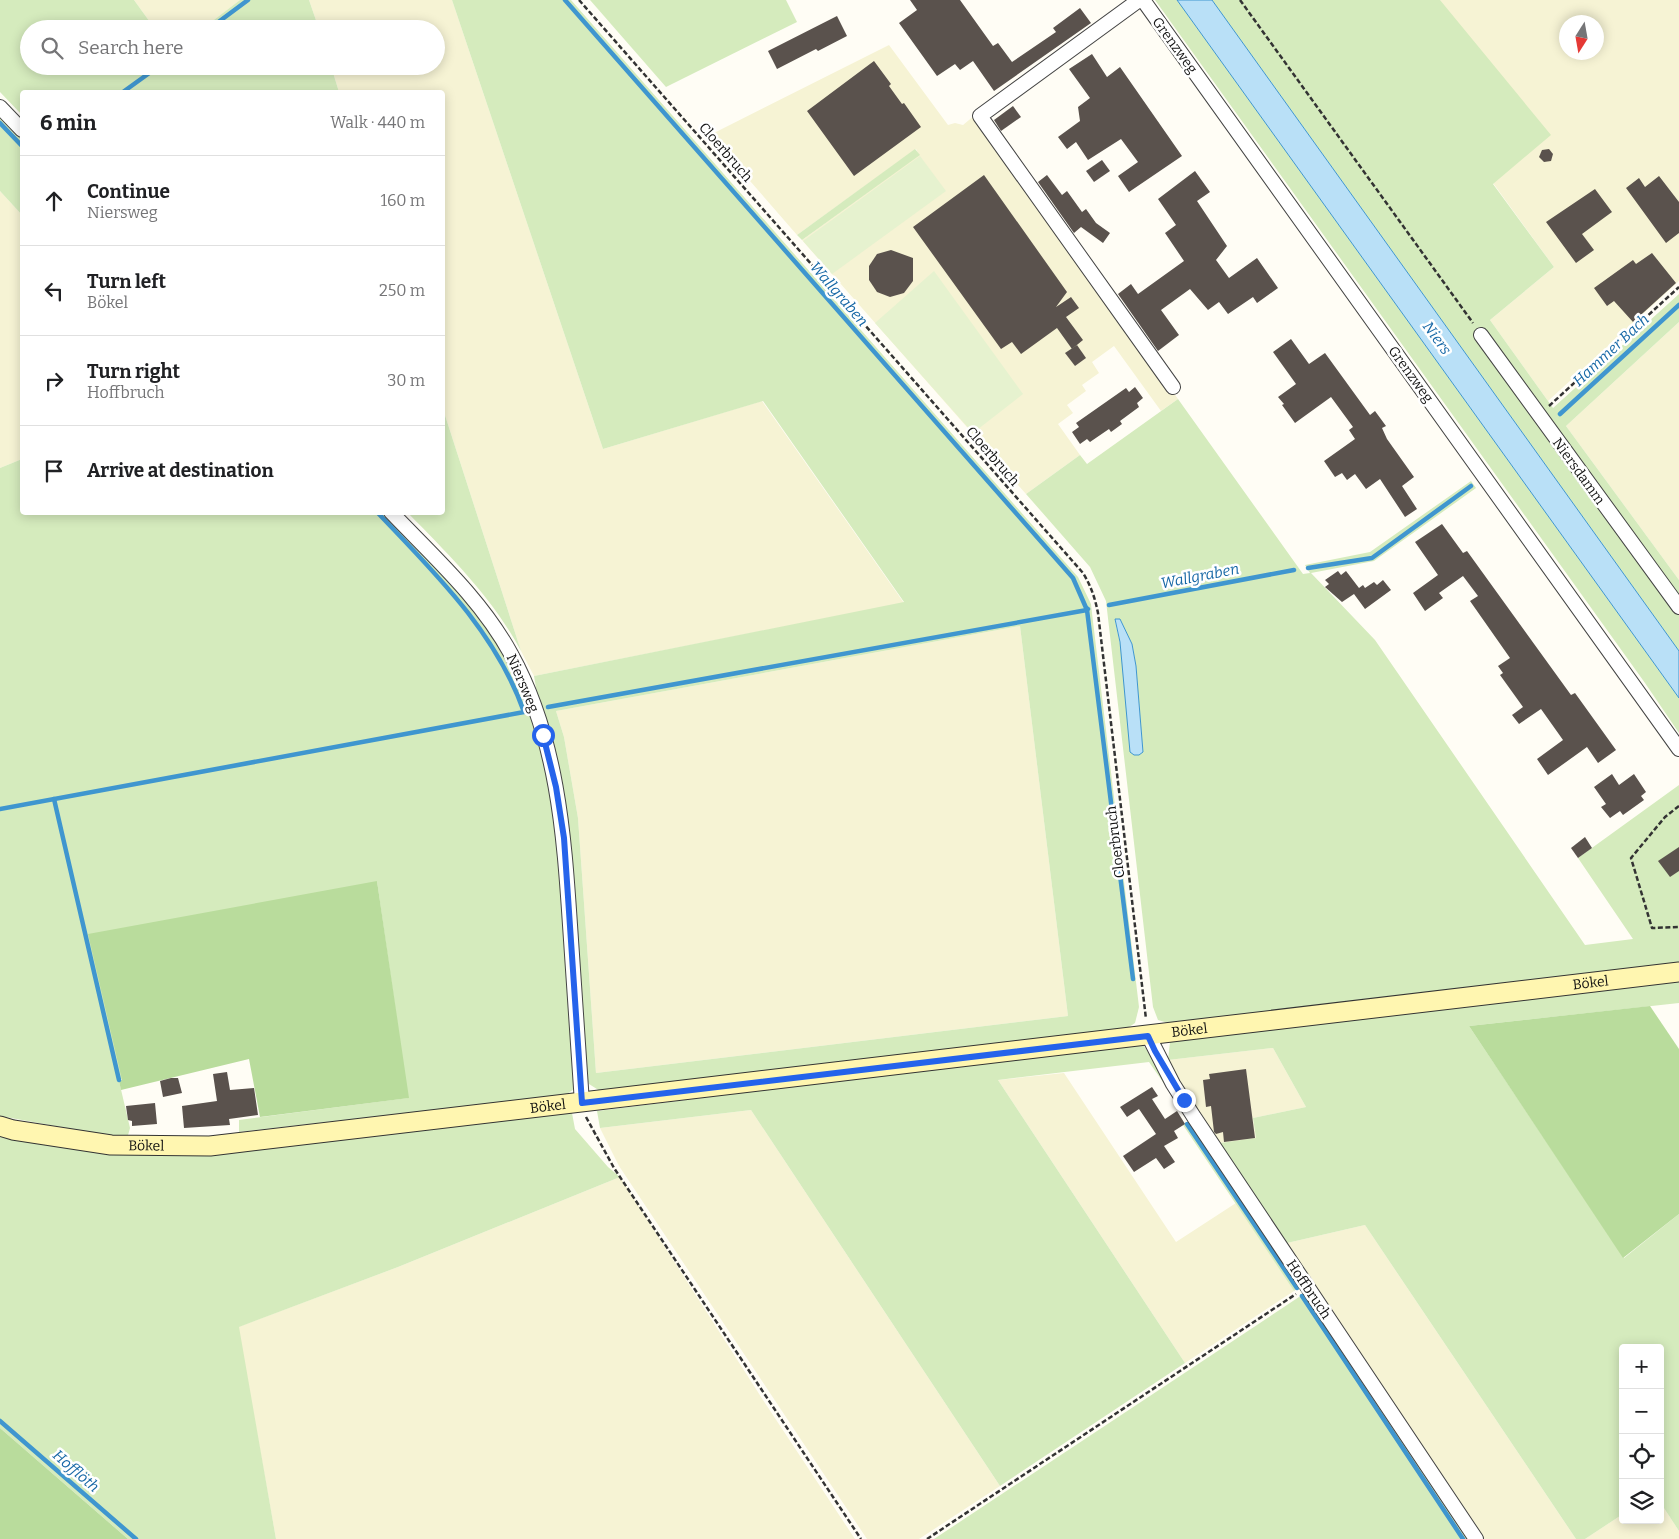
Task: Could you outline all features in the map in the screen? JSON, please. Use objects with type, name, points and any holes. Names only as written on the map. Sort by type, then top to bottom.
[{"type":"main road","name":"Bökel","points":[[7,1128],[111,1145],[210,1146],[1679,972]]},
{"type":"street","points":[[1139,0],[980,116],[1173,387]]},
{"type":"street","name":"Grenzweg","points":[[1143,0],[1679,749]]},
{"type":"street","points":[[0,107],[20,128]]},
{"type":"street","name":"Niersdamm","points":[[1481,335],[1679,607]]},
{"type":"street","name":"Niersweg","points":[[395,515],[456,580],[489,619],[514,660],[538,719],[553,772],[564,838],[582,1103]]},
{"type":"street","name":"Hoffbruch","points":[[1148,1036],[1184,1100],[1476,1539]]},
{"type":"path","name":"Cloerbruch","points":[[580,0],[1070,558],[1088,583],[1094,596],[1098,613],[1148,1036]]},
{"type":"path","points":[[1240,0],[1481,335]]},
{"type":"path","points":[[1538,415],[1679,287]]},
{"type":"path","points":[[1679,806],[1665,817],[1632,858],[1652,928],[1679,927]]},
{"type":"path","points":[[582,1103],[586,1119],[614,1168],[861,1539]]},
{"type":"path","points":[[927,1539],[1308,1286]]},
{"type":"shaded area","points":[[134,0],[240,0],[214,20],[148,20]]},
{"type":"shaded area","points":[[309,0],[452,0],[603,449],[762,401],[904,603],[534,676],[521,651],[445,415],[445,90],[338,90],[334,75],[445,75],[445,20],[316,20]]},
{"type":"shaded area","points":[[1440,0],[1679,0],[1679,281],[1548,401],[1490,320],[1554,267],[1493,183]]},
{"type":"shaded area","points":[[889,45],[948,125],[955,123],[963,125],[975,115],[1178,399],[1161,411],[1114,346],[1092,362],[1099,373],[1082,385],[1086,391],[1067,405],[1073,413],[1058,424],[1080,455],[1026,494],[802,240],[919,155],[916,149],[797,235],[710,135]]},
{"type":"shaded area","points":[[0,191],[20,213],[20,460],[0,468]]},
{"type":"shaded area","points":[[1679,322],[1679,580],[1566,426]]},
{"type":"shaded area","points":[[1020,626],[1068,1016],[596,1073],[578,818],[564,737],[556,711]]},
{"type":"shaded area","points":[[1273,1048],[1306,1107],[1253,1118],[1256,1139],[1220,1143],[1191,1100],[1168,1060]]},
{"type":"shaded area","points":[[1064,1073],[1176,1242],[1236,1203],[1294,1291],[1185,1363],[998,1080]]},
{"type":"shaded area","points":[[751,1110],[1000,1486],[919,1539],[867,1539],[619,1166],[600,1128]]},
{"type":"shaded area","points":[[620,1177],[855,1539],[276,1539],[238,1327],[398,1267]]},
{"type":"shaded area","points":[[1365,1225],[1576,1539],[1484,1539],[1287,1243]]},
{"type":"shaded area","points":[[1664,1508],[1679,1531],[1679,1539],[1585,1539],[1619,1517],[1619,1524],[1664,1524]]},
{"type":"green space","points":[[0,0],[134,0],[148,20],[20,20],[20,75],[334,75],[338,90],[20,90],[20,113],[0,92]]},
{"type":"green space","points":[[240,0],[309,0],[316,20],[214,20]]},
{"type":"green space","points":[[452,0],[571,0],[1078,577],[1091,604],[1139,1007],[1135,1023],[1126,1029],[600,1091],[589,1084],[585,1074],[567,831],[534,676],[904,602],[763,401],[603,449]],"holes":[[[1020,626],[1068,1016],[596,1073],[578,818],[564,737],[556,711]]]},
{"type":"green space","points":[[590,0],[786,0],[797,22],[666,87]]},
{"type":"green space","points":[[1155,0],[1177,0],[1679,698],[1679,733],[1645,683]]},
{"type":"green space","points":[[1212,0],[1440,0],[1551,135],[1493,184],[1554,267],[1490,320],[1553,408],[1679,294],[1679,322],[1566,426],[1679,580],[1679,651]]},
{"type":"green space","points":[[0,116],[20,137],[20,213],[0,191]]},
{"type":"green space","points":[[915,149],[920,155],[802,240],[797,235]]},
{"type":"green space","points":[[920,156],[946,191],[832,274],[803,241]]},
{"type":"green space","points":[[934,271],[1023,394],[973,433],[875,323]]},
{"type":"green space","points":[[1178,399],[1303,574],[1310,573],[1305,565],[1370,552],[1471,481],[1476,488],[1374,561],[1311,573],[1375,640],[1585,945],[1633,939],[1578,858],[1679,785],[1679,964],[1168,1023],[1158,1020],[1153,1007],[1106,601],[1090,567],[1026,494],[1080,455],[1087,464]],"holes":[[[1120,619],[1132,644],[1136,666],[1143,752],[1115,620]]]},
{"type":"green space","points":[[445,415],[521,651],[484,595],[410,515],[445,515]]},
{"type":"green space","points":[[20,460],[20,515],[386,515],[446,577],[495,639],[521,688],[533,716],[552,778],[561,838],[575,1088],[566,1095],[239,1132],[239,1120],[408,1098],[377,881],[119,1081],[130,1128],[127,1139],[0,1116],[0,468]]},
{"type":"green space","points":[[377,881],[409,1098],[260,1117],[249,1059],[121,1090],[119,1081],[122,1080],[88,934]]},
{"type":"green space","points":[[1679,982],[1679,1003],[1469,1026],[1624,1258],[1679,1214],[1679,1531],[1664,1508],[1664,1344],[1619,1344],[1619,1517],[1585,1539],[1576,1539],[1365,1225],[1287,1243],[1220,1143],[1256,1138],[1253,1118],[1306,1107],[1273,1048],[1168,1060],[1170,1042]]},
{"type":"green space","points":[[1650,1006],[1679,1049],[1679,1214],[1623,1258],[1469,1026]]},
{"type":"green space","points":[[1129,1045],[1143,1045],[1155,1061],[1300,1286],[1294,1291],[1183,1125],[1190,1121],[1149,1062],[998,1080],[1185,1363],[1000,1486],[751,1110],[600,1128],[597,1111]]},
{"type":"green space","points":[[572,1113],[575,1129],[608,1167],[620,1177],[398,1267],[239,1327],[276,1539],[128,1539],[0,1428],[0,1135],[207,1154]]},
{"type":"green space","points":[[1305,1293],[1468,1539],[934,1539]]},
{"type":"green space","points":[[0,1428],[128,1539],[0,1539]]},
{"type":"water","name":"Niers","points":[[1177,0],[1212,0],[1679,651],[1679,698]]},
{"type":"water","points":[[1115,619],[1120,619],[1132,644],[1136,666],[1143,752],[1139,755],[1134,755],[1130,752],[1120,642]]},
{"type":"building","points":[[910,0],[960,0],[993,46],[998,43],[1012,62],[1056,32],[1053,28],[1080,8],[1091,23],[994,91],[973,61],[960,70],[955,64],[937,76],[899,23],[917,10]]},
{"type":"building","points":[[837,16],[847,36],[777,69],[768,51]]},
{"type":"building","points":[[1092,54],[1107,77],[1120,67],[1182,156],[1129,192],[1118,176],[1138,162],[1121,139],[1088,160],[1076,142],[1067,149],[1058,137],[1080,121],[1078,107],[1090,98],[1069,69]]},
{"type":"building","points":[[874,61],[891,84],[889,86],[921,127],[854,176],[807,111]]},
{"type":"building","points":[[1013,106],[1021,117],[1001,131],[994,120]]},
{"type":"building","points":[[1549,149],[1553,154],[1551,161],[1544,162],[1539,157],[1542,150]]},
{"type":"building","points":[[1102,160],[1110,171],[1094,182],[1086,171]]},
{"type":"building","points":[[1195,171],[1210,192],[1197,201],[1227,246],[1216,260],[1229,278],[1257,258],[1278,288],[1257,303],[1253,297],[1228,314],[1219,302],[1208,310],[1190,289],[1161,310],[1179,335],[1158,351],[1118,294],[1131,284],[1138,294],[1184,261],[1165,233],[1176,225],[1158,199]]},
{"type":"building","points":[[984,175],[1067,292],[1056,307],[1071,297],[1079,308],[1066,317],[1083,340],[1072,349],[1057,328],[1021,354],[1012,342],[1001,349],[913,227]]},
{"type":"building","points":[[1047,175],[1062,195],[1067,191],[1082,212],[1086,209],[1096,223],[1110,233],[1103,243],[1081,227],[1074,233],[1038,182]]},
{"type":"building","points":[[1659,176],[1679,202],[1679,233],[1666,243],[1626,188],[1639,178],[1645,187]]},
{"type":"building","points":[[1595,189],[1612,212],[1582,234],[1594,250],[1576,263],[1546,222]]},
{"type":"building","points":[[891,250],[913,258],[913,281],[904,293],[890,297],[877,292],[869,280],[869,266],[877,254]]},
{"type":"building","points":[[1652,253],[1676,283],[1633,322],[1614,301],[1607,306],[1594,288],[1633,260],[1636,264]]},
{"type":"building","points":[[1291,339],[1309,364],[1325,353],[1370,415],[1375,411],[1386,426],[1382,428],[1387,439],[1414,477],[1402,486],[1417,509],[1405,517],[1380,479],[1366,489],[1355,474],[1347,480],[1342,473],[1335,477],[1324,461],[1355,439],[1349,430],[1353,427],[1331,397],[1295,423],[1282,405],[1284,404],[1278,397],[1296,384],[1273,352]]},
{"type":"building","points":[[1077,345],[1086,358],[1075,366],[1065,353]]},
{"type":"building","points":[[1135,387],[1143,398],[1137,403],[1139,407],[1120,421],[1122,424],[1111,432],[1109,429],[1090,442],[1087,439],[1080,444],[1072,432],[1079,427],[1076,423],[1126,388],[1129,392]]},
{"type":"building","points":[[1442,524],[1463,553],[1467,551],[1571,695],[1575,693],[1616,750],[1598,763],[1587,747],[1548,775],[1537,759],[1563,740],[1541,709],[1519,724],[1512,715],[1523,707],[1500,675],[1503,673],[1498,666],[1510,658],[1470,601],[1478,596],[1463,576],[1439,593],[1443,598],[1425,611],[1413,593],[1438,575],[1415,542]]},
{"type":"building","points":[[1338,571],[1341,575],[1346,571],[1359,588],[1363,585],[1365,588],[1374,582],[1377,585],[1383,580],[1391,590],[1365,609],[1354,594],[1342,602],[1325,587],[1329,584],[1325,580]]},
{"type":"building","points":[[1612,774],[1619,785],[1634,774],[1646,792],[1641,796],[1644,800],[1623,815],[1620,811],[1610,818],[1601,807],[1606,804],[1594,787]]},
{"type":"building","points":[[1585,837],[1592,848],[1578,858],[1571,848]]},
{"type":"building","points":[[1679,847],[1679,871],[1670,877],[1658,861]]},
{"type":"building","points":[[1246,1069],[1255,1138],[1224,1142],[1223,1132],[1216,1134],[1214,1132],[1211,1106],[1206,1107],[1203,1080],[1210,1079],[1209,1074]]},
{"type":"building","points":[[227,1072],[230,1090],[254,1088],[258,1115],[229,1119],[230,1125],[184,1128],[182,1106],[217,1101],[213,1074]]},
{"type":"building","points":[[178,1078],[182,1093],[163,1097],[160,1081]]},
{"type":"building","points":[[1152,1087],[1158,1096],[1152,1099],[1165,1119],[1177,1111],[1185,1124],[1174,1131],[1178,1138],[1164,1146],[1175,1162],[1164,1169],[1156,1158],[1134,1172],[1123,1156],[1156,1134],[1139,1109],[1127,1117],[1120,1107]]},
{"type":"building","points":[[155,1103],[157,1124],[132,1126],[132,1121],[128,1120],[126,1106]]},
{"type":"waterway","points":[[221,20],[248,0]]},
{"type":"waterway","name":"Wallgraben","points":[[565,0],[1073,578],[1088,609]]},
{"type":"waterway","points":[[126,90],[147,75]]},
{"type":"waterway","points":[[0,123],[20,144]]},
{"type":"waterway","name":"Hammer Bach","points":[[1560,414],[1679,305]]},
{"type":"waterway","name":"Wallgraben","points":[[1308,568],[1372,558],[1471,486]]},
{"type":"waterway","points":[[0,809],[524,712],[512,683],[480,629],[420,557],[380,515]]},
{"type":"waterway","name":"Wallgraben","points":[[1109,605],[1294,570]]},
{"type":"waterway","points":[[548,707],[1087,610],[1133,979]]},
{"type":"waterway","points":[[54,799],[119,1080]]},
{"type":"waterway","points":[[1187,1124],[1297,1288]]},
{"type":"waterway","points":[[1302,1296],[1463,1539]]},
{"type":"waterway","name":"Hofflöth","points":[[0,1421],[136,1539]]},
{"type":"route","points":[[543,735],[551,761],[564,838],[582,1103],[1148,1036],[1173,1084],[1184,1100]]}]
